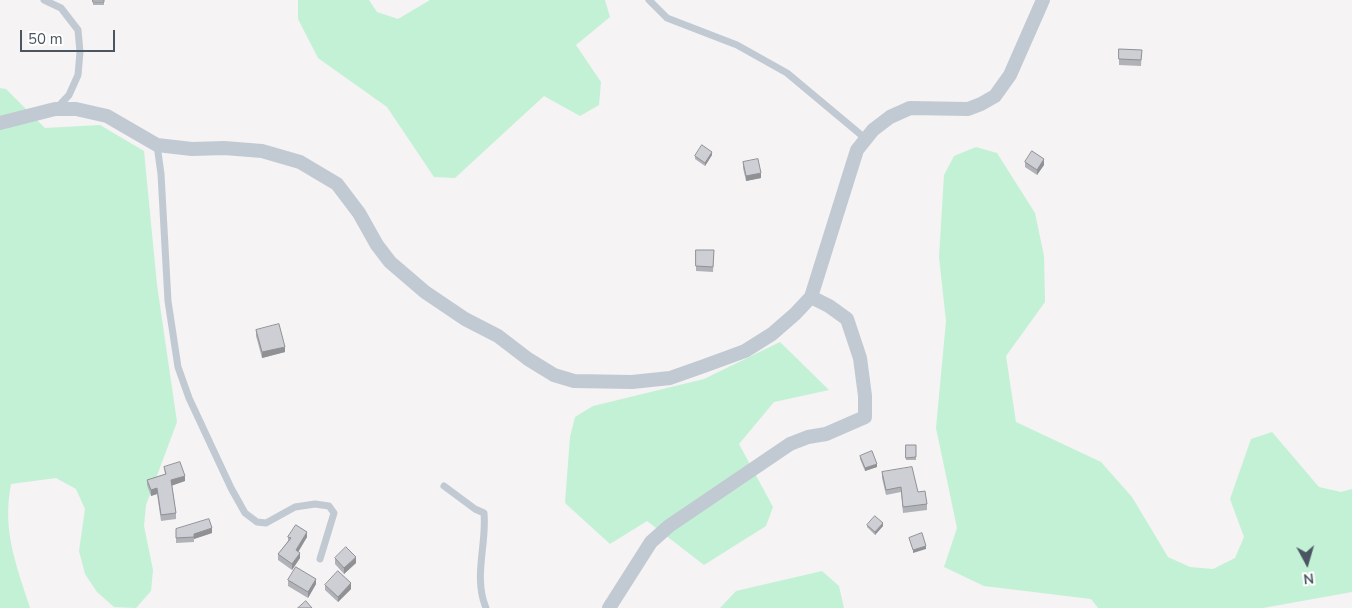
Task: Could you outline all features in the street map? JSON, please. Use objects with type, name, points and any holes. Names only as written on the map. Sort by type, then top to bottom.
[{"type":"street","points":[[0,123],[56,109],[76,109],[107,116],[158,145],[178,148],[224,148],[262,151],[300,162],[337,184],[359,213],[377,245],[390,262],[424,292],[465,319],[498,336],[554,375],[574,381],[632,382],[670,378],[745,351],[772,334],[795,314],[811,297],[857,150],[873,130],[890,117],[910,108],[968,109],[995,96],[1010,75],[1043,0]]},
{"type":"street","points":[[608,608],[650,542],[669,526],[790,444],[808,437],[826,434],[865,417],[865,396],[860,358],[847,319],[829,306],[811,297]]},
{"type":"lane","points":[[44,0],[61,8],[78,30],[80,52],[78,75],[69,95],[56,109]]},
{"type":"lane","points":[[649,0],[667,18],[737,45],[787,73],[866,139]]},
{"type":"lane","points":[[158,145],[168,301],[178,367],[189,398],[231,488],[245,513],[257,522],[266,523],[295,506],[315,504],[328,506],[334,514],[320,559]]},
{"type":"lane","points":[[444,486],[469,506],[484,513],[485,522],[480,568],[486,608]]},
{"type":"green space","points":[[298,0],[369,0],[377,12],[398,19],[430,0],[605,0],[610,17],[576,45],[601,82],[599,105],[580,116],[544,96],[455,178],[434,177],[387,107],[318,58],[298,19]]},
{"type":"green space","points":[[0,88],[6,89],[45,128],[100,125],[144,151],[157,285],[177,422],[146,505],[144,526],[153,570],[151,591],[136,608],[114,607],[97,592],[85,574],[79,551],[85,509],[76,489],[56,478],[11,484],[8,517],[9,532],[15,562],[30,608],[0,608]]},
{"type":"green space","points":[[976,147],[997,153],[1035,213],[1044,256],[1045,302],[1006,356],[1016,422],[1101,462],[1132,497],[1168,557],[1190,567],[1213,569],[1235,558],[1244,537],[1230,499],[1251,439],[1272,432],[1319,487],[1341,492],[1352,489],[1352,592],[1263,608],[1098,608],[1091,599],[984,586],[944,567],[957,528],[936,428],[946,321],[939,257],[944,175],[954,156]]},
{"type":"green space","points":[[780,342],[829,390],[774,402],[739,444],[773,507],[766,526],[704,565],[647,521],[610,544],[565,503],[570,437],[575,417],[593,406],[704,379]]},
{"type":"green space","points":[[822,571],[839,586],[844,608],[720,608],[736,591]]},
{"type":"building","points":[[93,0],[104,0],[104,2],[93,2]]},
{"type":"building","points":[[1119,49],[1142,50],[1141,60],[1119,59]]},
{"type":"building","points":[[702,145],[712,152],[705,163],[695,156]]},
{"type":"building","points":[[1032,151],[1044,159],[1037,170],[1025,162]]},
{"type":"building","points":[[758,159],[761,173],[746,176],[743,162]]},
{"type":"building","points":[[696,250],[714,250],[713,267],[696,266]]},
{"type":"building","points":[[279,324],[285,347],[262,352],[256,330]]},
{"type":"building","points":[[906,445],[916,445],[916,457],[906,458]]},
{"type":"building","points":[[872,451],[877,464],[865,468],[860,456]]},
{"type":"building","points":[[180,462],[185,476],[171,480],[176,513],[161,515],[157,488],[151,490],[147,480],[166,474],[164,467]]},
{"type":"building","points":[[912,467],[918,492],[925,491],[927,504],[903,507],[901,487],[886,490],[882,472]]},
{"type":"building","points":[[875,516],[883,523],[875,532],[867,525]]},
{"type":"building","points":[[209,519],[212,528],[194,534],[194,537],[176,538],[176,529]]},
{"type":"building","points":[[296,525],[307,532],[296,550],[300,553],[292,564],[278,554],[291,538],[288,537]]},
{"type":"building","points":[[922,533],[926,546],[913,550],[909,538]]},
{"type":"building","points":[[346,547],[356,557],[344,568],[335,558]]},
{"type":"building","points":[[296,567],[316,579],[308,592],[288,580]]},
{"type":"building","points":[[338,571],[351,583],[338,597],[325,585]]},
{"type":"building","points":[[306,601],[312,608],[298,608]]}]
